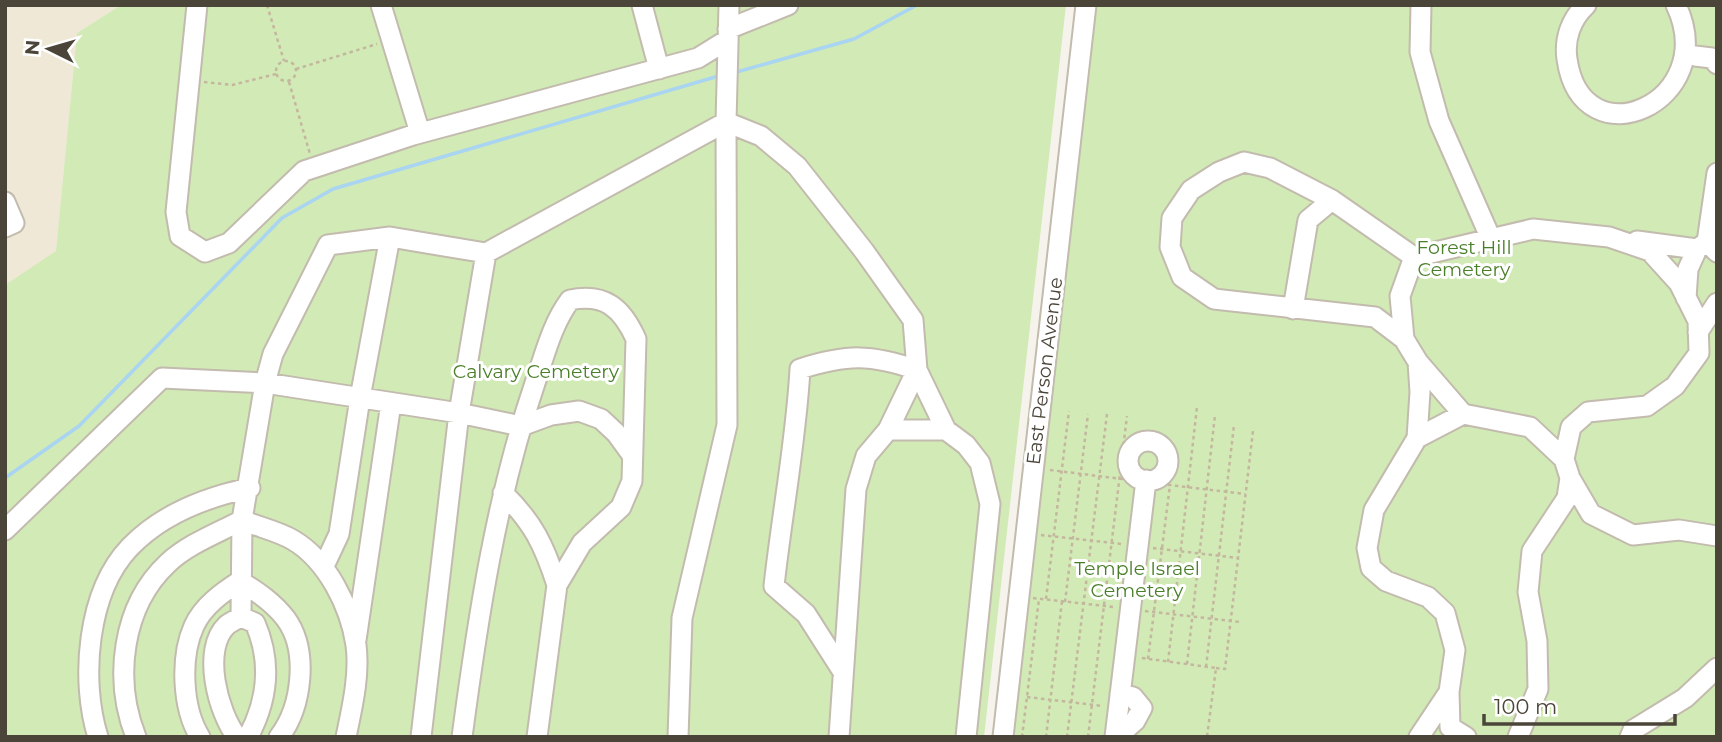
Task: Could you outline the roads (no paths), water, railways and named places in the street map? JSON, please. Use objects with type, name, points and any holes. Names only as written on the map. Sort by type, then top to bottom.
[{"type":"street","points":[[197,5],[176,212],[180,236],[205,252],[229,243],[304,171],[313,167],[420,133],[698,58],[789,5]]},
{"type":"street","points":[[381,5],[420,133]]},
{"type":"street","points":[[642,5],[659,69]]},
{"type":"street","points":[[678,737],[682,618],[727,425],[726,92],[729,5]]},
{"type":"street","name":"East Person Avenue","points":[[1003,737],[1086,5]]},
{"type":"street","points":[[1421,5],[1420,52],[1438,121],[1491,239]]},
{"type":"street","points":[[1586,5],[1570,28],[1566,51],[1569,69],[1578,89],[1595,105],[1616,114],[1632,116],[1661,108],[1679,94],[1689,79],[1695,56],[1693,33],[1676,5]]},
{"type":"street","points":[[1695,56],[1712,58],[1717,64]]},
{"type":"street","points":[[241,617],[242,520],[250,488],[265,383],[272,354],[328,245],[390,237],[486,253],[726,122]]},
{"type":"street","points":[[726,122],[761,136],[797,166],[864,251],[914,320],[917,370],[946,430],[966,445],[980,463],[990,504],[965,737]]},
{"type":"street","points":[[1711,249],[1533,229],[1413,257],[1332,200],[1270,168],[1244,162],[1219,172],[1191,190],[1172,218],[1170,247],[1182,276],[1214,299],[1375,317],[1404,339],[1418,362],[1463,414],[1530,427],[1567,469],[1591,514],[1633,535],[1679,530],[1717,536]]},
{"type":"street","points":[[1686,298],[1688,269],[1711,249],[1717,173]]},
{"type":"street","points":[[1293,309],[1308,220],[1332,200]]},
{"type":"street","points":[[5,202],[14,223],[5,227]]},
{"type":"street","points":[[324,566],[339,534],[360,398],[390,237]]},
{"type":"street","points":[[1515,735],[1538,689],[1537,641],[1528,592],[1532,551],[1567,498],[1571,427],[1588,412],[1647,406],[1675,386],[1699,353],[1698,321],[1679,283],[1650,251],[1609,237]]},
{"type":"street","points":[[421,737],[459,413],[486,253]]},
{"type":"street","points":[[1404,339],[1400,296],[1413,257]]},
{"type":"street","points":[[462,737],[475,638],[503,493],[521,426],[558,316],[570,300],[589,296],[607,302],[626,318],[636,339],[632,481],[621,507],[582,543],[557,584],[537,737]]},
{"type":"street","points":[[1698,332],[1717,303]]},
{"type":"street","points":[[844,672],[806,614],[774,586],[797,433],[800,369],[836,357],[885,359],[917,370]]},
{"type":"street","points":[[1418,362],[1420,392],[1417,438],[1374,510],[1367,548],[1371,568],[1386,581],[1428,597],[1445,613],[1455,650],[1449,692],[1458,732],[1421,735]]},
{"type":"street","points":[[839,737],[856,489],[866,456],[888,430],[917,370]]},
{"type":"street","points":[[6,529],[162,378],[265,383],[459,413],[521,426],[551,415],[579,411],[601,419],[616,433],[632,455]]},
{"type":"street","points":[[346,737],[354,694],[356,645],[391,403]]},
{"type":"street","points":[[1417,438],[1463,414]]},
{"type":"street","points":[[888,430],[946,430]]},
{"type":"street","points":[[1116,737],[1135,720],[1142,708],[1133,697],[1119,701],[1146,481]]},
{"type":"street","points":[[98,737],[91,716],[88,663],[94,624],[107,586],[129,548],[172,515],[217,495],[250,488]]},
{"type":"street","points":[[503,493],[527,516],[544,548],[557,584]]},
{"type":"street","points":[[135,737],[124,683],[125,644],[139,598],[168,563],[201,541],[242,520],[293,540],[324,566],[342,601],[356,645]]},
{"type":"street","points":[[200,737],[186,699],[186,656],[195,625],[219,594],[240,581]]},
{"type":"street","points":[[240,581],[263,594],[288,621],[300,660],[297,695],[288,725],[279,737]]},
{"type":"street","points":[[237,737],[225,722],[218,703],[215,653],[226,626],[241,617]]},
{"type":"street","points":[[241,617],[255,623],[267,666],[260,715],[248,737]]},
{"type":"street","points":[[1630,737],[1633,730],[1685,698],[1717,668]]},
{"type":"street","points":[[1421,735],[1449,692]]},
{"type":"waterway","points":[[733,73],[854,39],[917,5]]},
{"type":"waterway","points":[[5,478],[79,426],[282,218],[333,189],[722,75]]},
{"type":"park label","name":"Forest Hill Cemetery","points":[[1464,258]]},
{"type":"park label","name":"Calvary Cemetery","points":[[536,371]]},
{"type":"park label","name":"Temple Israel Cemetery","points":[[1137,579]]}]
